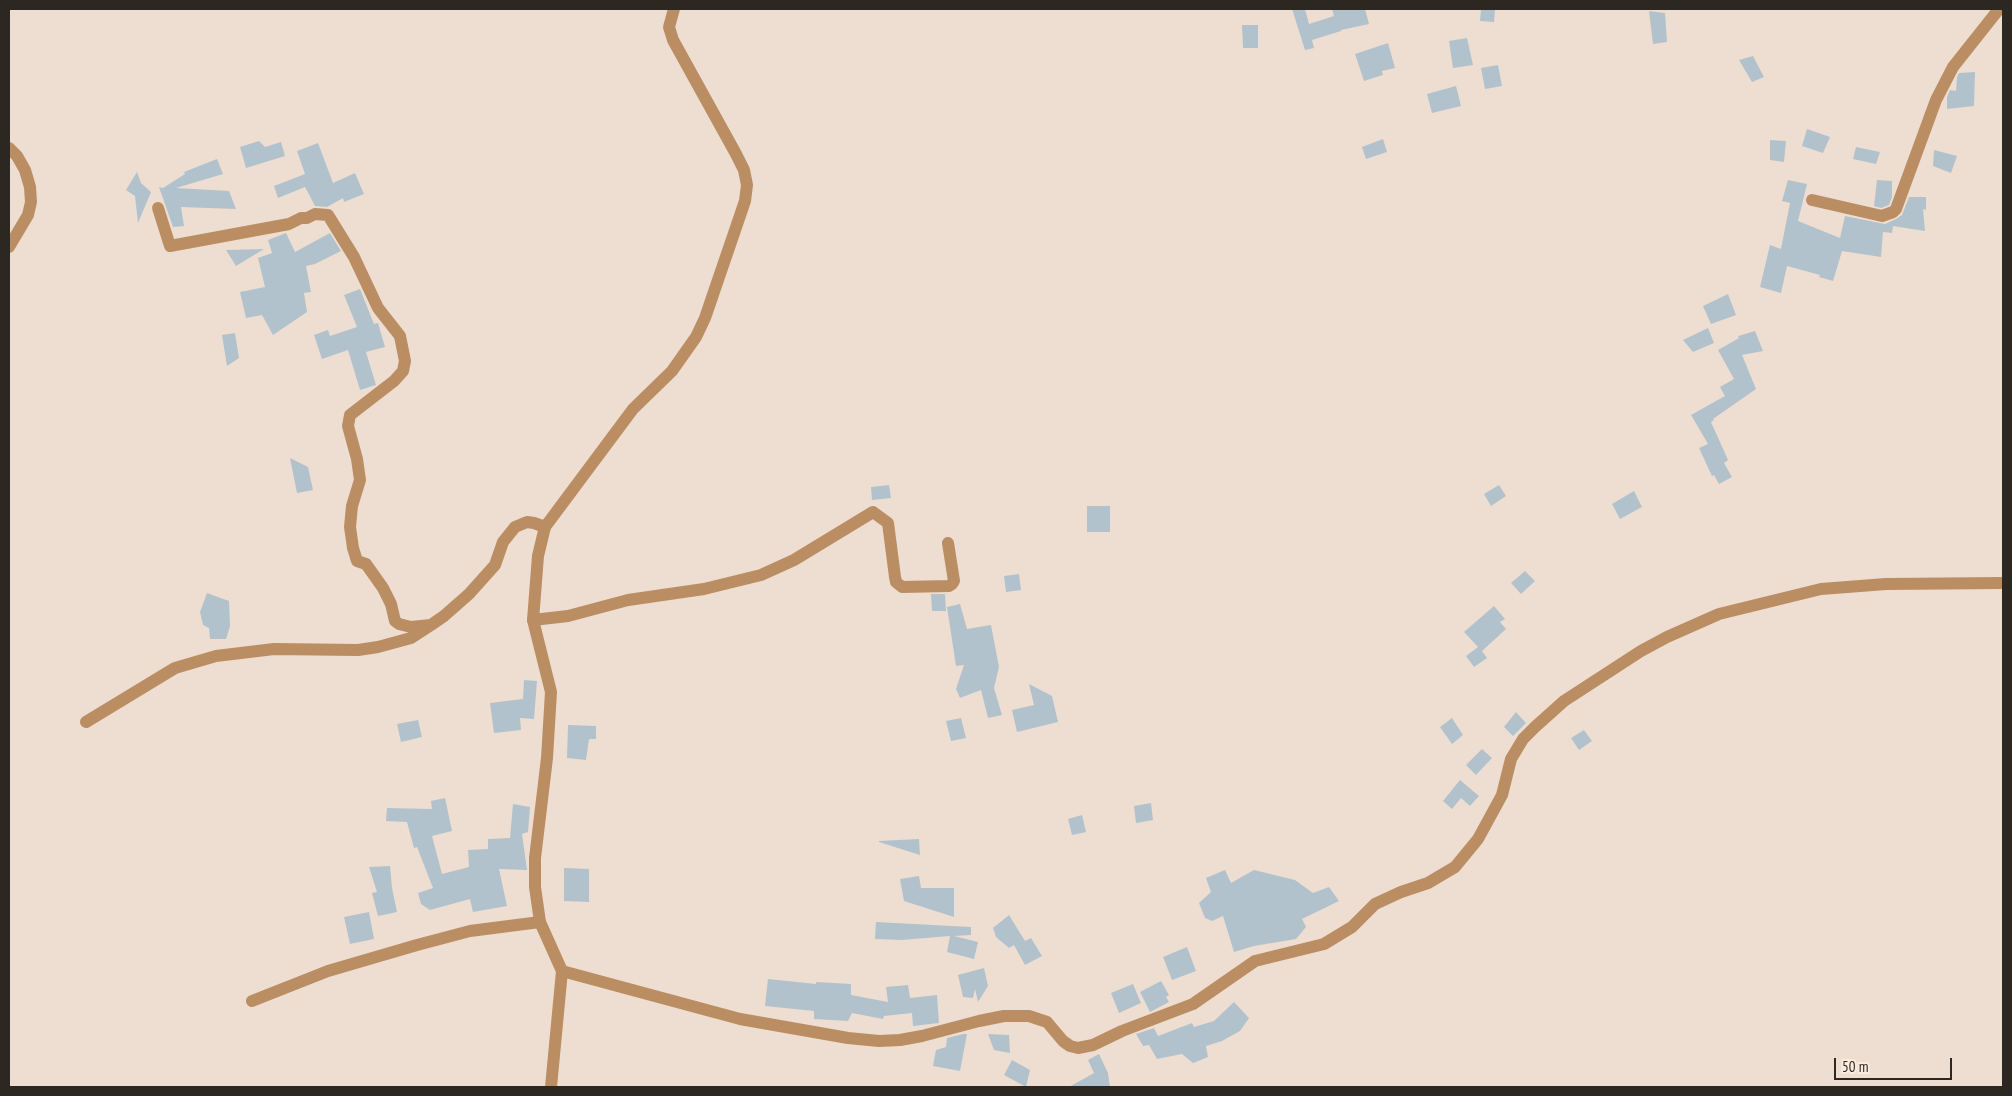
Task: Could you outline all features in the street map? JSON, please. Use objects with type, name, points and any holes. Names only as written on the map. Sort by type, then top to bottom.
[{"type":"street","points":[[551,1087],[562,971],[540,922],[535,887],[535,858],[550,732],[552,692],[533,620],[538,556],[545,528],[557,509],[600,456],[621,424],[647,394],[672,371],[696,337],[705,318],[745,201],[747,184],[744,170],[673,40],[669,27],[674,9]]},
{"type":"street","points":[[1812,200],[1882,216],[1896,209],[1936,100],[1953,67],[1998,9]]},
{"type":"street","points":[[9,148],[17,156],[25,170],[30,186],[31,202],[28,215],[9,247]]},
{"type":"street","points":[[158,208],[170,246],[288,224],[315,214],[328,215],[354,257],[378,308],[400,336],[405,361],[403,371],[394,381],[350,415],[348,426],[357,459],[360,480],[352,505],[350,527],[353,548],[357,561],[366,564],[371,569],[386,594],[391,604],[395,621],[412,627],[431,625]]},
{"type":"street","points":[[533,620],[568,616],[628,600],[704,589],[762,575],[794,560],[873,512],[888,522],[896,582],[902,587],[950,586],[954,581],[948,543]]},
{"type":"street","points":[[86,722],[167,672],[216,656],[274,649],[358,650],[411,638],[450,611],[495,565],[503,542],[515,527],[527,522],[545,528]]},
{"type":"street","points":[[562,971],[740,1019],[848,1038],[879,1041],[900,1040],[980,1020],[1004,1016],[1029,1016],[1047,1022],[1063,1041],[1070,1046],[1085,1047],[1193,1004],[1255,961],[1324,944],[1352,927],[1375,904],[1401,892],[1428,883],[1455,867],[1478,839],[1502,795],[1511,759],[1523,739],[1534,727],[1564,701],[1667,637],[1718,614],[1821,589],[1886,584],[2003,583]]},
{"type":"street","points":[[252,1001],[328,971],[417,945],[470,931],[540,922]]},
{"type":"building","points":[[1292,9],[1305,9],[1309,24],[1334,16],[1332,9],[1365,9],[1369,24],[1341,30],[1312,40],[1314,48],[1305,50]]},
{"type":"building","points":[[1481,9],[1495,9],[1494,22],[1480,21]]},
{"type":"building","points":[[1649,11],[1665,13],[1667,42],[1653,44]]},
{"type":"building","points":[[1242,25],[1258,25],[1258,48],[1243,48]]},
{"type":"building","points":[[1467,38],[1473,65],[1453,68],[1449,41]]},
{"type":"building","points":[[1388,43],[1395,68],[1382,71],[1383,75],[1364,81],[1355,54]]},
{"type":"building","points":[[1753,56],[1764,77],[1752,82],[1739,60]]},
{"type":"building","points":[[1498,65],[1502,86],[1485,89],[1481,68]]},
{"type":"building","points":[[1975,72],[1974,106],[1947,109],[1947,97],[1950,90],[1956,91],[1959,73]]},
{"type":"building","points":[[1456,86],[1461,106],[1432,113],[1427,94]]},
{"type":"building","points":[[1807,129],[1830,137],[1823,153],[1802,146]]},
{"type":"building","points":[[1383,139],[1387,152],[1366,159],[1362,147]]},
{"type":"building","points":[[1770,140],[1786,141],[1784,162],[1770,160]]},
{"type":"building","points":[[259,141],[265,147],[281,142],[285,156],[246,168],[240,147]]},
{"type":"building","points":[[318,143],[333,183],[355,173],[364,194],[344,202],[343,198],[327,207],[315,206],[305,187],[278,198],[274,186],[305,174],[297,151]]},
{"type":"building","points":[[1856,147],[1880,152],[1876,164],[1853,159]]},
{"type":"building","points":[[1934,150],[1957,156],[1951,173],[1933,166]]},
{"type":"building","points":[[217,159],[223,174],[176,188],[229,191],[236,209],[181,207],[184,226],[173,227],[159,187],[163,188],[185,174],[184,172]]},
{"type":"building","points":[[137,172],[141,183],[151,192],[138,223],[135,196],[126,190]]},
{"type":"building","points":[[1788,180],[1807,184],[1798,221],[1840,238],[1845,216],[1885,224],[1902,215],[1909,197],[1926,197],[1926,210],[1923,209],[1925,231],[1893,226],[1892,233],[1883,232],[1881,257],[1842,251],[1833,281],[1819,277],[1820,275],[1787,266],[1781,293],[1760,287],[1770,245],[1781,249],[1790,203],[1782,201]]},
{"type":"building","points":[[1877,180],[1892,181],[1892,197],[1889,205],[1881,208],[1874,206]]},
{"type":"building","points":[[286,233],[295,252],[330,233],[341,251],[315,264],[306,266],[311,292],[304,293],[307,312],[273,335],[262,315],[246,318],[240,292],[265,287],[258,258],[272,253],[268,240]]},
{"type":"building","points":[[264,249],[236,266],[226,250]]},
{"type":"building","points":[[360,289],[374,324],[378,323],[385,347],[366,352],[376,385],[360,390],[348,350],[322,359],[314,335],[328,330],[330,336],[357,327],[344,295]]},
{"type":"building","points":[[1728,294],[1736,315],[1711,324],[1703,306]]},
{"type":"building","points":[[1708,328],[1714,343],[1693,352],[1683,340]]},
{"type":"building","points":[[1755,331],[1763,351],[1742,355],[1756,389],[1711,422],[1728,460],[1724,463],[1732,477],[1719,484],[1714,475],[1712,476],[1699,448],[1708,444],[1691,415],[1725,396],[1720,387],[1734,379],[1718,350],[1739,338],[1738,336]]},
{"type":"building","points":[[235,333],[239,358],[227,366],[222,335]]},
{"type":"building","points":[[290,458],[308,467],[313,490],[297,493]]},
{"type":"building","points":[[889,485],[891,498],[872,500],[871,487]]},
{"type":"building","points":[[1499,485],[1506,496],[1491,506],[1484,494]]},
{"type":"building","points":[[1634,491],[1642,507],[1620,519],[1612,504]]},
{"type":"building","points":[[1087,506],[1110,506],[1110,532],[1087,532]]},
{"type":"building","points":[[1525,571],[1535,581],[1521,594],[1511,583]]},
{"type":"building","points":[[1019,574],[1021,590],[1006,592],[1004,576]]},
{"type":"building","points":[[207,593],[229,601],[230,626],[226,639],[210,639],[209,628],[203,625],[200,612]]},
{"type":"building","points":[[931,594],[945,594],[946,611],[932,611]]},
{"type":"building","points":[[960,604],[967,629],[991,625],[999,667],[994,688],[1002,715],[988,718],[981,690],[960,698],[956,689],[964,665],[956,666],[947,607]]},
{"type":"building","points":[[1494,606],[1505,619],[1500,622],[1506,629],[1482,651],[1487,658],[1474,667],[1466,656],[1478,647],[1464,632]]},
{"type":"building","points":[[524,680],[537,681],[534,719],[520,718],[521,730],[494,733],[490,703],[523,699]]},
{"type":"building","points":[[1029,684],[1052,696],[1058,722],[1017,732],[1012,710],[1034,705]]},
{"type":"building","points":[[1516,712],[1526,723],[1513,736],[1504,727]]},
{"type":"building","points":[[961,718],[966,738],[951,741],[946,721]]},
{"type":"building","points":[[1452,718],[1463,735],[1452,744],[1440,727]]},
{"type":"building","points":[[418,720],[422,737],[401,742],[397,724]]},
{"type":"building","points":[[568,725],[596,726],[596,739],[589,739],[586,760],[567,758]]},
{"type":"building","points":[[1584,730],[1592,741],[1579,750],[1571,738]]},
{"type":"building","points":[[1482,749],[1492,758],[1476,775],[1466,765]]},
{"type":"building","points":[[1460,780],[1479,796],[1470,806],[1461,798],[1452,809],[1443,801]]},
{"type":"building","points":[[445,798],[452,831],[432,836],[442,874],[469,867],[468,850],[488,849],[488,839],[510,838],[513,804],[530,807],[528,832],[522,834],[527,870],[499,869],[507,906],[473,912],[470,899],[430,910],[421,904],[418,893],[433,888],[417,847],[414,848],[407,822],[386,821],[387,808],[432,809],[431,801]]},
{"type":"building","points":[[1151,803],[1153,820],[1136,823],[1134,806]]},
{"type":"building","points":[[1082,815],[1086,832],[1072,835],[1068,819]]},
{"type":"building","points":[[919,839],[920,855],[879,842],[879,841]]},
{"type":"building","points":[[390,866],[397,912],[378,916],[372,893],[377,892],[369,867]]},
{"type":"building","points":[[564,868],[589,869],[589,902],[564,901]]},
{"type":"building","points":[[1225,870],[1231,883],[1254,870],[1295,880],[1313,893],[1329,887],[1339,901],[1302,919],[1306,927],[1296,939],[1254,946],[1234,952],[1223,916],[1212,921],[1205,918],[1199,903],[1211,892],[1206,878]]},
{"type":"building","points":[[919,876],[921,888],[954,888],[954,917],[904,901],[900,879]]},
{"type":"building","points":[[369,912],[374,939],[350,944],[344,917]]},
{"type":"building","points":[[1009,915],[1025,941],[1031,938],[1042,956],[1025,965],[1014,945],[1009,948],[996,937],[993,928]]},
{"type":"building","points":[[876,922],[971,927],[971,935],[954,936],[978,942],[974,959],[947,952],[950,936],[901,940],[875,939]]},
{"type":"building","points":[[1187,947],[1196,971],[1172,980],[1163,957]]},
{"type":"building","points":[[984,968],[988,986],[978,1002],[975,989],[973,998],[963,997],[958,975]]},
{"type":"building","points":[[768,979],[816,984],[816,982],[851,984],[851,995],[888,1002],[886,987],[908,985],[910,998],[937,995],[939,1023],[913,1026],[912,1013],[884,1016],[883,1019],[852,1013],[848,1021],[814,1019],[814,1011],[765,1006]]},
{"type":"building","points":[[1161,981],[1169,995],[1166,997],[1169,1002],[1150,1012],[1140,992]]},
{"type":"building","points":[[1133,984],[1141,1003],[1119,1013],[1111,993]]},
{"type":"building","points":[[1234,1002],[1249,1018],[1240,1031],[1222,1041],[1206,1046],[1208,1057],[1193,1063],[1182,1054],[1157,1059],[1149,1045],[1143,1046],[1136,1034],[1154,1028],[1158,1036],[1192,1023],[1194,1027],[1214,1021]]},
{"type":"building","points":[[967,1034],[960,1071],[933,1066],[936,1050],[946,1047],[947,1038]]},
{"type":"building","points":[[988,1034],[1009,1035],[1010,1053],[994,1050]]},
{"type":"building","points":[[1099,1054],[1108,1073],[1110,1087],[1069,1087],[1094,1073],[1088,1060]]},
{"type":"building","points":[[1012,1060],[1030,1070],[1026,1087],[1004,1075]]}]
